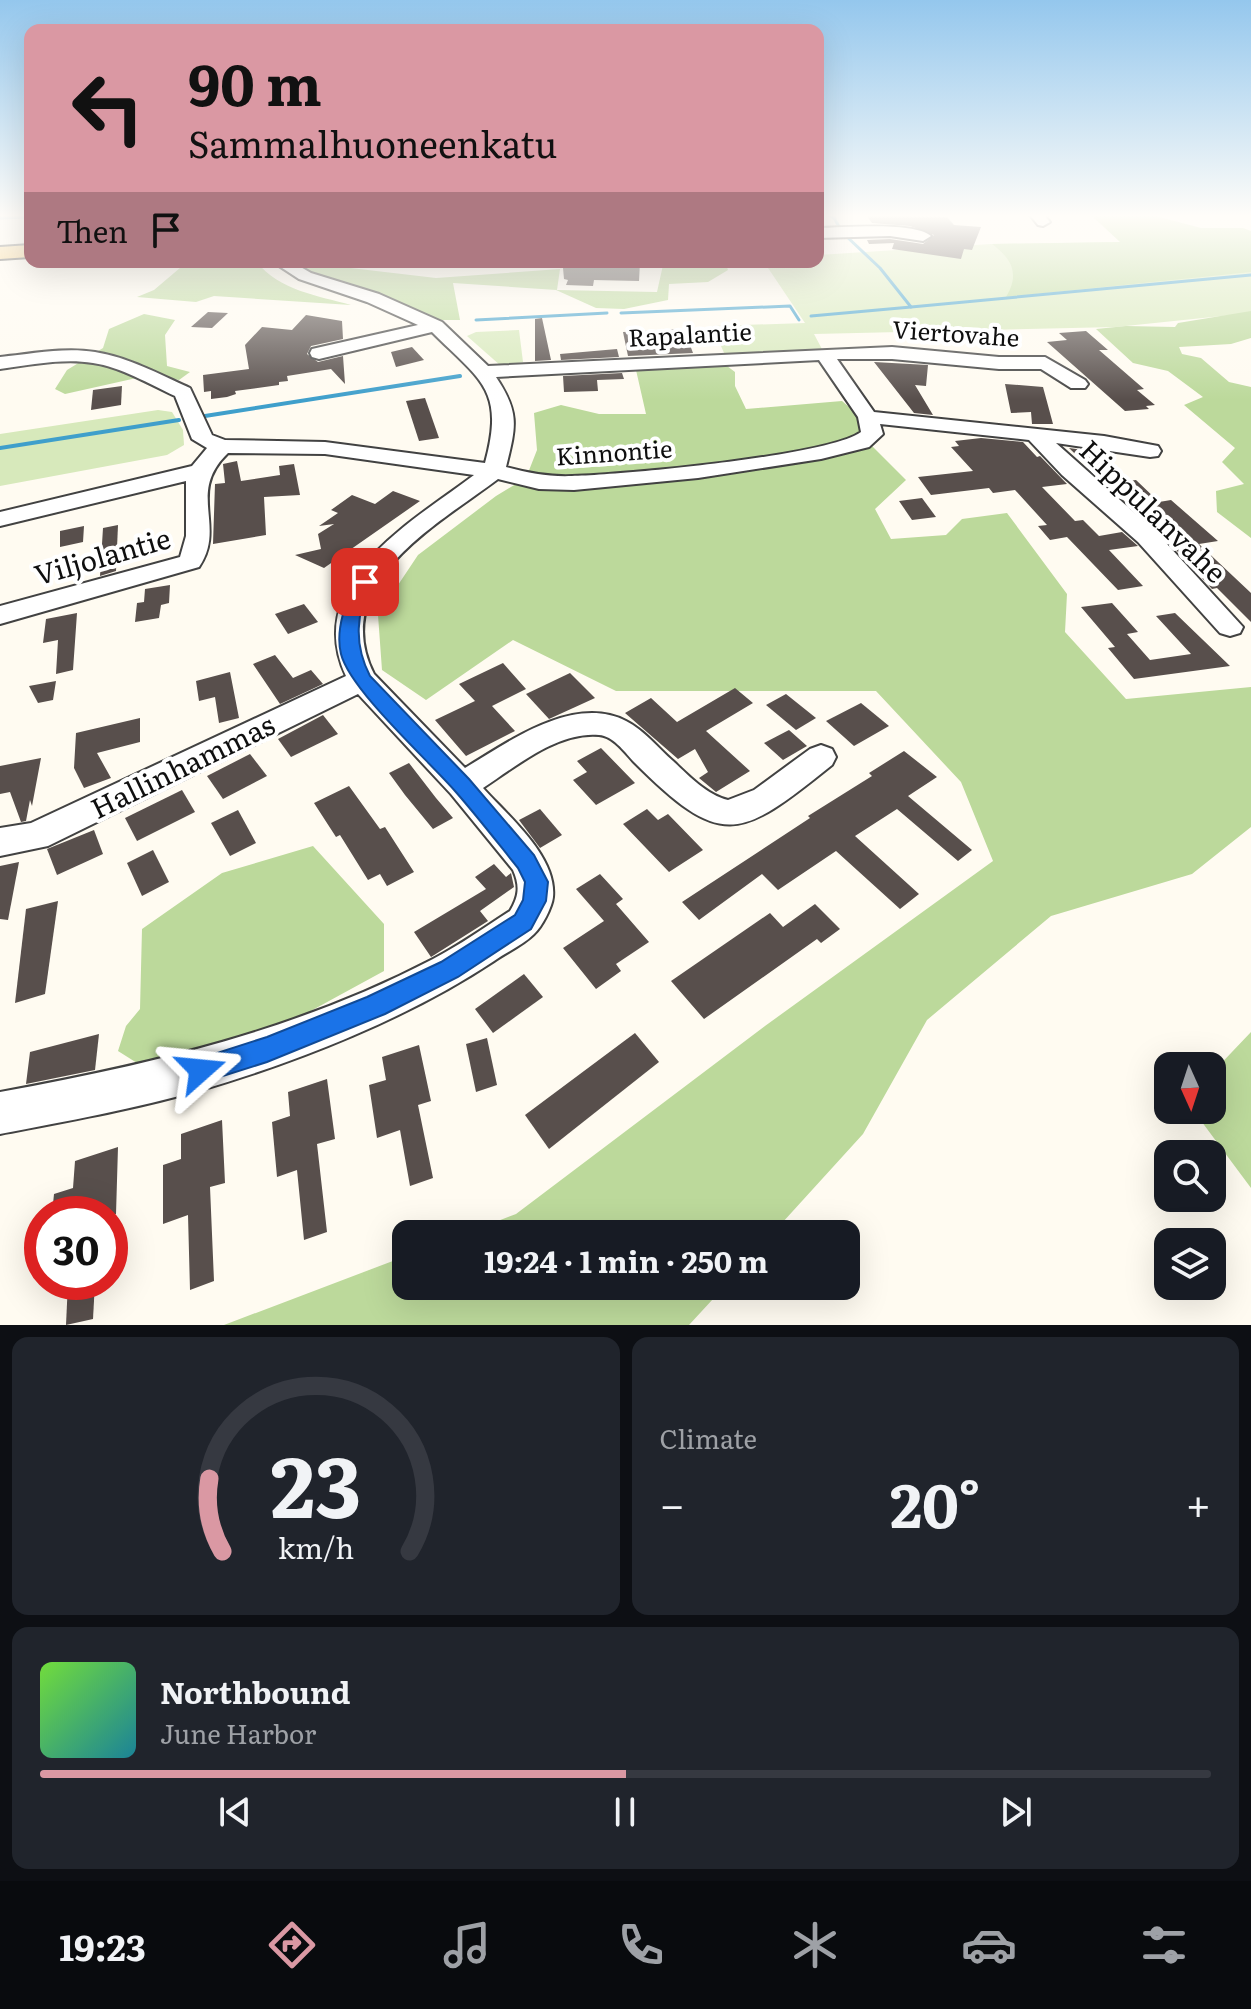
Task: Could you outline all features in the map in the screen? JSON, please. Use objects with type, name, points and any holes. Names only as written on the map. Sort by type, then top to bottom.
[{"type":"street","points":[[0,1113],[116,1091],[201,1070],[267,1049],[376,1006],[449,970],[523,922],[535,901],[536,882],[526,861],[462,785],[362,680],[350,655],[348,636],[357,596],[373,568],[392,548],[494,471],[502,451],[504,412],[496,390],[483,372],[436,326],[373,298],[308,277]]},
{"type":"street","points":[[319,353],[436,326]]},
{"type":"street","name":"Viertovahe","points":[[824,354],[892,353],[999,363],[1045,363],[1078,384]]},
{"type":"street","points":[[824,354],[868,417],[1104,442],[1150,451]]},
{"type":"street","name":"Rapalantie","points":[[483,372],[824,354]]},
{"type":"street","points":[[0,363],[80,356],[120,364],[183,392],[203,439],[222,446]]},
{"type":"street","name":"Kinnontie","points":[[222,446],[325,448],[494,471],[539,482],[574,483],[821,453],[861,442],[872,434],[868,417]]},
{"type":"street","name":"Hippulanvahe","points":[[1037,436],[1070,470],[1147,537],[1230,627]]},
{"type":"street","points":[[0,519],[196,472],[206,458],[222,446]]},
{"type":"street","name":"Viljolantie","points":[[0,615],[190,562],[196,549],[196,472]]},
{"type":"street","name":"Hallinhammas","points":[[0,842],[36,836],[362,680]]},
{"type":"street","points":[[462,785],[559,730],[585,724],[605,724],[628,737],[696,802],[719,814],[748,811],[821,757]]},
{"type":"green space","points":[[170,277],[273,277],[288,286],[351,305],[214,296],[196,302],[137,297],[154,290]]},
{"type":"green space","points":[[317,277],[559,277],[557,290],[657,292],[660,277],[717,277],[708,282],[669,284],[668,300],[624,309],[596,308],[556,290],[453,283],[460,320],[437,320],[380,295]]},
{"type":"green space","points":[[774,277],[1251,277],[1251,313],[1116,327],[814,334],[823,351],[725,355],[712,326],[805,323]]},
{"type":"green space","points":[[1013,277],[1204,277],[1006,297]]},
{"type":"green space","points":[[1251,311],[1251,338],[1231,344],[1179,347],[1182,354],[1201,358],[1229,382],[1251,387],[1251,538],[1217,512],[1216,491],[1244,484],[1222,462],[1235,448],[1184,405],[1203,397],[1168,371],[1133,363],[1096,329],[1175,327],[1178,323]]},
{"type":"green space","points":[[144,314],[175,320],[165,335],[167,366],[190,372],[179,380],[150,375],[65,394],[55,389],[67,370],[103,348],[109,329]]},
{"type":"green space","points":[[519,330],[523,362],[501,366],[467,336],[476,332]]},
{"type":"green space","points":[[727,366],[735,372],[735,386],[746,409],[842,401],[870,425],[867,441],[906,480],[875,509],[891,539],[946,535],[962,519],[1007,513],[1067,594],[1065,632],[1126,699],[1251,687],[1251,827],[1192,874],[1051,916],[927,1020],[863,1134],[785,1220],[500,1220],[516,1214],[765,1026],[993,861],[961,782],[876,691],[616,691],[513,640],[426,700],[382,670],[378,615],[418,555],[496,496],[526,478],[537,450],[534,413],[561,405],[599,414],[646,414],[636,370]]},
{"type":"green space","points":[[158,410],[172,412],[183,430],[184,445],[167,455],[0,486],[0,434]]},
{"type":"green space","points":[[313,846],[384,924],[384,971],[296,1019],[200,1051],[137,1063],[118,1051],[126,1026],[140,1009],[142,929],[222,873]]},
{"type":"green space","points":[[1251,1032],[1251,1188],[1226,1154],[1226,1140],[1215,1140],[1203,1124],[1226,1124],[1226,1058]]},
{"type":"green space","points":[[392,1261],[392,1300],[712,1300],[689,1325],[224,1325]]},
{"type":"building","points":[[639,277],[639,281],[594,280],[593,286],[566,285],[568,280],[564,279]]},
{"type":"building","points":[[208,312],[228,313],[212,328],[191,327]]},
{"type":"building","points":[[306,315],[342,321],[343,339],[311,346],[307,354],[318,362],[343,356],[345,384],[331,369],[287,376],[288,381],[279,382],[279,385],[235,391],[236,394],[227,397],[211,399],[211,391],[204,392],[203,375],[249,369],[245,345],[262,327],[292,330]]},
{"type":"building","points":[[542,318],[551,360],[535,361],[535,319]]},
{"type":"building","points":[[684,329],[693,353],[628,356],[623,332]]},
{"type":"building","points":[[1086,331],[1108,350],[1099,350],[1144,389],[1137,390],[1155,405],[1146,406],[1149,409],[1125,411],[1047,342],[1067,340],[1059,333]]},
{"type":"building","points":[[412,347],[424,360],[396,367],[391,352]]},
{"type":"building","points":[[617,349],[619,357],[561,360],[560,354]]},
{"type":"building","points":[[874,362],[928,365],[926,386],[915,385],[933,415],[914,413]]},
{"type":"building","points":[[622,373],[624,379],[597,380],[598,391],[564,392],[563,376]]},
{"type":"building","points":[[1005,384],[1043,387],[1053,424],[1032,424],[1031,412],[1011,413]]},
{"type":"building","points":[[122,386],[121,405],[91,410],[93,390]]},
{"type":"building","points":[[425,398],[439,438],[419,441],[406,401]]},
{"type":"building","points":[[981,438],[1023,442],[1037,457],[1040,456],[1067,484],[1042,487],[1075,521],[1083,520],[1099,536],[1122,532],[1138,546],[1109,550],[1143,586],[1118,590],[1067,537],[1050,540],[1038,526],[1047,525],[1015,490],[993,493],[989,488],[931,495],[918,477],[973,471],[951,447],[959,446],[955,441]]},
{"type":"building","points":[[1069,448],[1091,451],[1119,477],[1101,479]]},
{"type":"building","points":[[237,461],[241,481],[280,475],[279,466],[294,464],[300,495],[264,497],[266,535],[213,544],[215,484],[225,483],[223,464]]},
{"type":"building","points":[[1136,480],[1159,502],[1171,500],[1218,541],[1199,544],[1251,593],[1251,622],[1217,588],[1212,589],[1166,539],[1182,536],[1152,510],[1140,511],[1111,483]]},
{"type":"building","points":[[393,491],[420,501],[324,568],[295,555],[321,549],[318,534],[334,524],[319,526],[338,513],[331,510],[352,495],[375,504]]},
{"type":"building","points":[[922,498],[936,517],[912,520],[899,501]]},
{"type":"building","points":[[118,525],[116,571],[100,576],[103,528]]},
{"type":"building","points":[[84,526],[83,542],[60,547],[60,531]]},
{"type":"building","points":[[170,585],[169,603],[161,605],[159,618],[135,622],[137,603],[144,602],[145,589]]},
{"type":"building","points":[[1112,603],[1138,632],[1127,634],[1150,660],[1191,654],[1156,616],[1175,613],[1230,666],[1134,679],[1108,648],[1115,647],[1081,607]]},
{"type":"building","points":[[304,604],[318,622],[288,634],[275,614]]},
{"type":"building","points":[[77,613],[73,670],[56,674],[58,640],[43,643],[46,619]]},
{"type":"building","points":[[275,655],[293,678],[311,670],[323,684],[280,704],[253,664]]},
{"type":"building","points":[[503,663],[526,689],[492,706],[515,731],[466,756],[435,720],[475,701],[459,684]]},
{"type":"building","points":[[230,672],[239,718],[219,723],[215,697],[199,701],[196,681]]},
{"type":"building","points":[[570,673],[595,698],[549,719],[526,694]]},
{"type":"building","points":[[56,681],[53,700],[38,703],[29,686]]},
{"type":"building","points":[[735,688],[753,703],[706,731],[750,771],[716,792],[699,778],[708,772],[695,749],[678,759],[625,713],[651,698],[677,722]]},
{"type":"building","points":[[786,694],[816,718],[796,730],[766,705]]},
{"type":"building","points":[[861,703],[889,726],[854,746],[826,721]]},
{"type":"building","points":[[323,715],[338,734],[291,757],[278,739]]},
{"type":"building","points":[[140,718],[140,742],[97,753],[111,778],[84,788],[74,768],[76,733]]},
{"type":"building","points":[[789,730],[807,746],[783,760],[764,743]]},
{"type":"building","points":[[601,748],[635,783],[596,805],[573,780],[587,772],[577,761]]},
{"type":"building","points":[[904,751],[937,777],[908,796],[972,850],[958,861],[897,809],[855,836],[919,894],[900,909],[836,851],[778,890],[762,874],[699,920],[682,902],[872,776],[869,773]]},
{"type":"building","points":[[250,754],[267,776],[223,799],[207,776]]},
{"type":"building","points":[[41,758],[32,806],[30,800],[26,821],[21,822],[10,792],[0,794],[0,766]]},
{"type":"building","points":[[409,763],[453,818],[433,829],[405,795],[389,773]]},
{"type":"building","points":[[349,786],[380,829],[385,827],[414,872],[387,886],[380,874],[368,880],[340,835],[336,837],[314,803]]},
{"type":"building","points":[[182,790],[195,812],[137,841],[125,818]]},
{"type":"building","points":[[540,809],[562,835],[540,848],[519,820]]},
{"type":"building","points":[[647,809],[658,820],[668,814],[703,850],[669,872],[623,824]]},
{"type":"building","points":[[238,810],[256,843],[230,856],[211,823]]},
{"type":"building","points":[[94,830],[103,854],[57,875],[47,849]]},
{"type":"building","points":[[153,850],[169,882],[142,896],[127,863]]},
{"type":"building","points":[[19,862],[8,920],[0,919],[0,866]]},
{"type":"building","points":[[494,864],[506,877],[511,873],[514,887],[480,911],[488,921],[431,957],[414,932],[486,889],[475,877]]},
{"type":"building","points":[[600,874],[623,899],[616,904],[649,942],[616,964],[621,971],[596,989],[563,948],[604,921],[576,889]]},
{"type":"building","points":[[58,901],[45,994],[15,1003],[26,909]]},
{"type":"building","points":[[815,904],[840,929],[821,943],[817,939],[704,1019],[671,981],[770,913],[783,927]]},
{"type":"building","points":[[524,974],[543,997],[493,1033],[475,1009]]},
{"type":"building","points":[[635,1033],[659,1062],[549,1149],[525,1115]]},
{"type":"building","points":[[99,1034],[95,1070],[26,1084],[30,1052]]},
{"type":"building","points":[[487,1038],[497,1085],[476,1092],[466,1044]]},
{"type":"building","points":[[419,1045],[431,1101],[418,1105],[433,1178],[410,1186],[400,1130],[377,1138],[369,1085],[386,1080],[382,1057]]},
{"type":"building","points":[[327,1079],[335,1139],[317,1144],[327,1232],[304,1240],[297,1170],[277,1177],[272,1122],[290,1116],[288,1092]]},
{"type":"building","points":[[222,1120],[225,1183],[210,1187],[214,1281],[190,1290],[188,1215],[163,1224],[163,1165],[181,1159],[181,1134]]},
{"type":"building","points":[[118,1147],[117,1196],[54,1196],[73,1188],[75,1161]]},
{"type":"building","points":[[67,1300],[94,1300],[93,1319],[66,1325]]},
{"type":"waterway","points":[[887,277],[911,307]]},
{"type":"waterway","points":[[911,307],[1232,277]]},
{"type":"waterway","points":[[621,313],[790,306],[799,320]]},
{"type":"waterway","points":[[811,316],[911,307]]},
{"type":"waterway","points":[[476,320],[607,313]]},
{"type":"waterway","points":[[205,416],[460,376]]},
{"type":"waterway","points":[[0,448],[179,420]]},
{"type":"route","points":[[201,1070],[267,1049],[376,1006],[449,970],[523,922],[535,901],[536,882],[526,861],[462,785],[362,680],[350,655],[348,636],[351,615],[365,582]]}]
